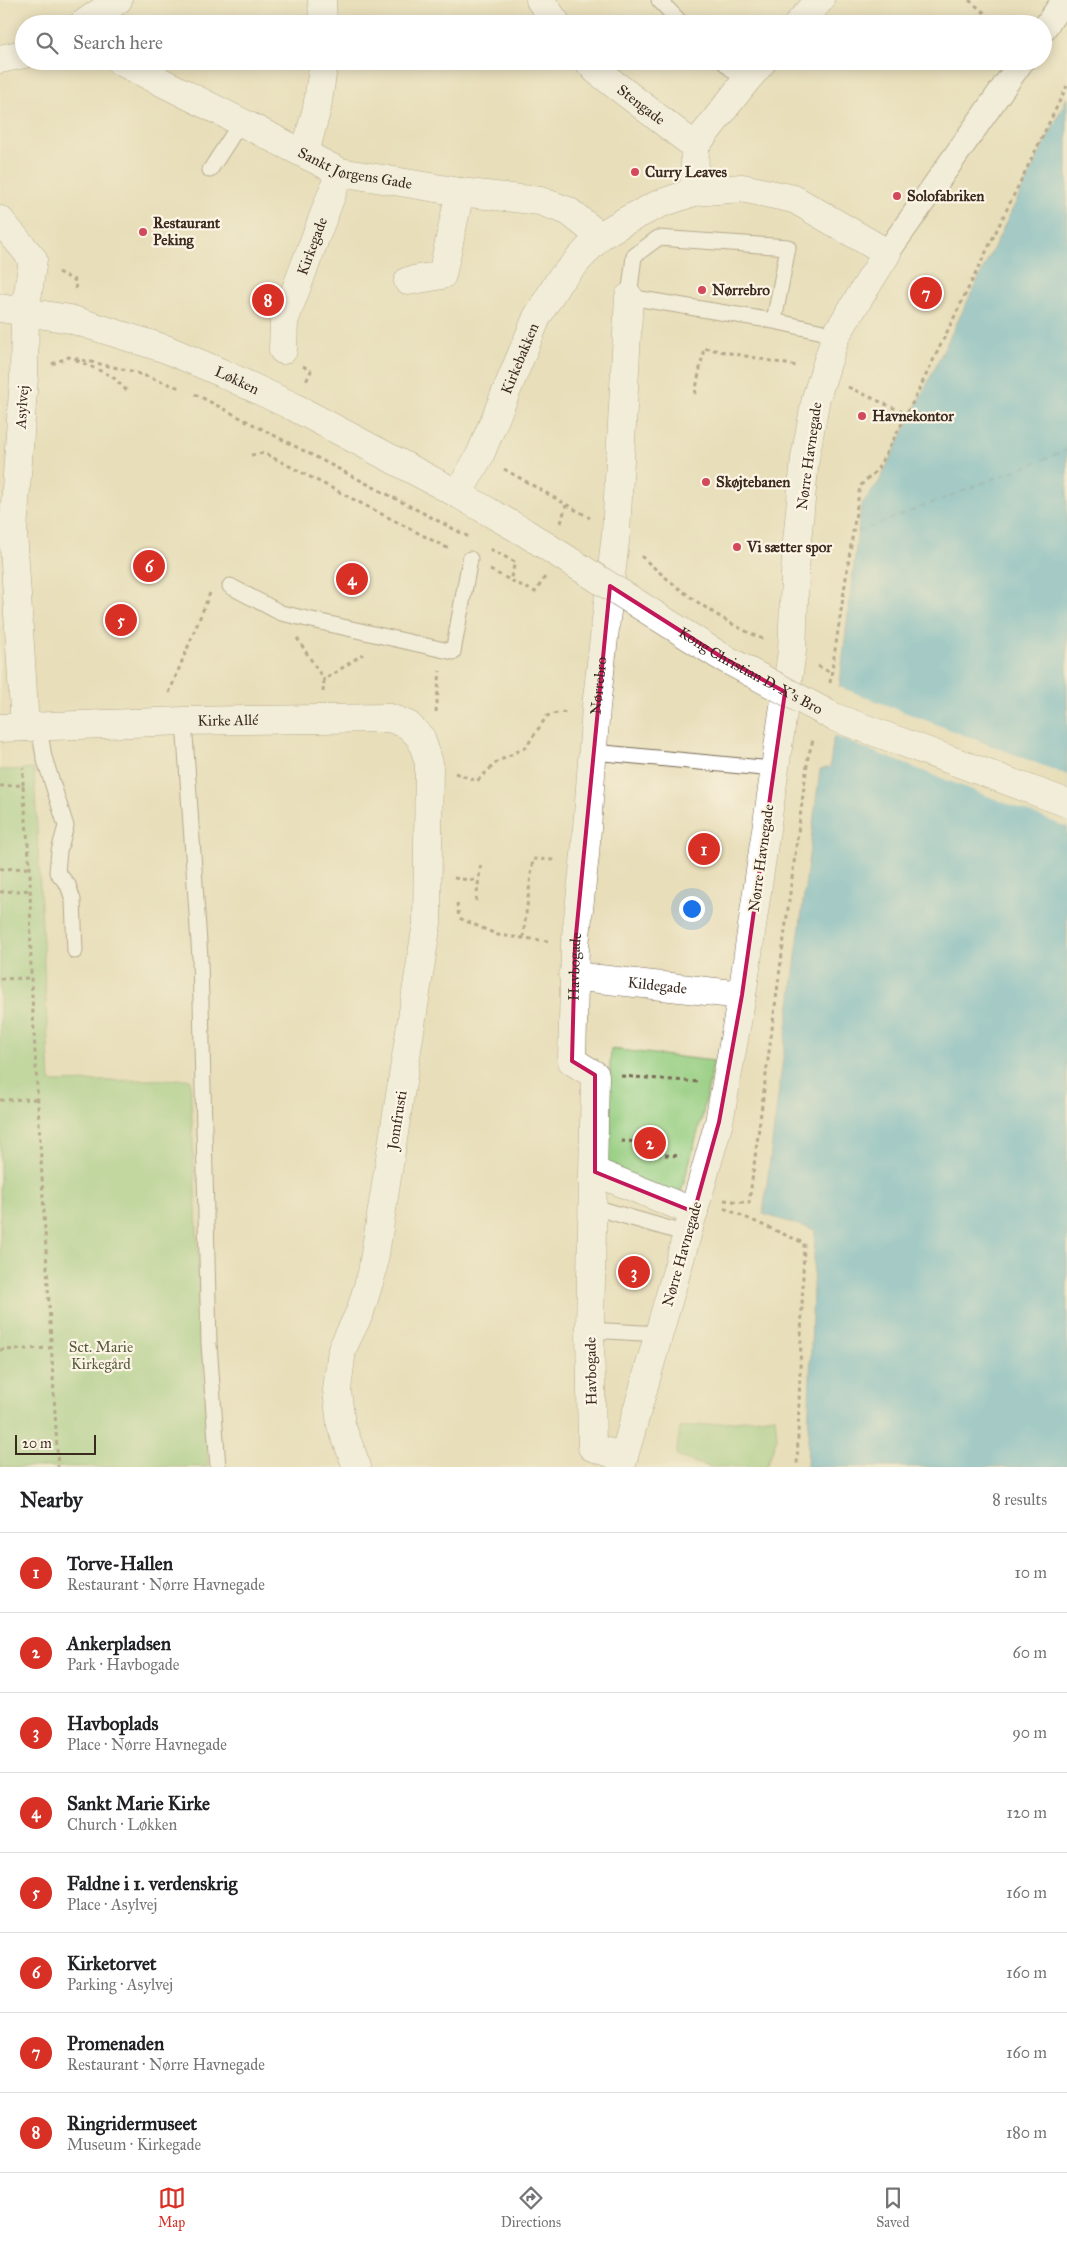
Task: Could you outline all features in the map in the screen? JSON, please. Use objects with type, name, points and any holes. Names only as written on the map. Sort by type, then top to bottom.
[{"type":"street","points":[[96,15],[118,0]]},
{"type":"street","points":[[322,0],[322,15]]},
{"type":"street","points":[[540,0],[551,15]]},
{"type":"street","points":[[806,15],[820,0]]},
{"type":"street","points":[[1052,17],[1064,0]]},
{"type":"street","points":[[0,59],[15,56]]},
{"type":"street","name":"Sankt Jørgens Gade","points":[[138,70],[340,172],[460,192],[540,201],[568,211],[600,236]]},
{"type":"street","points":[[305,153],[317,108],[323,70]]},
{"type":"street","name":"Stengade","points":[[597,70],[694,146]]},
{"type":"street","points":[[694,192],[694,146],[756,70]]},
{"type":"street","points":[[600,236],[659,204],[694,192],[742,188],[794,199],[887,253],[1016,70]]},
{"type":"street","name":"Kirkegade","points":[[283,350],[284,321],[340,172]]},
{"type":"street","points":[[408,281],[442,275],[460,192]]},
{"type":"street","name":"Asylvej","points":[[0,220],[33,259],[13,311],[24,377],[6,530],[21,728]]},
{"type":"street","name":"Kirkebakken","points":[[458,494],[480,455],[537,317],[559,281],[600,236]]},
{"type":"street","name":"Nørre Havnegade","points":[[622,1462],[710,1157],[726,1084],[742,995],[773,769],[792,651],[796,552],[805,458],[816,398],[836,335],[887,253]]},
{"type":"street","name":"Nørrebro","points":[[598,750],[616,533],[629,296]]},
{"type":"street","name":"Løkken","points":[[13,311],[70,319],[166,349],[294,407],[458,494]]},
{"type":"street","name":"Kong Christian D. X's Bro","points":[[458,494],[524,532],[720,656],[834,717],[1067,803]]},
{"type":"street","name":"Kirke Allé","points":[[21,728],[184,721],[390,718],[408,725],[421,738],[429,763]]},
{"type":"street","name":"Havbogade","points":[[598,750],[574,945],[572,1061],[595,1075],[594,1207],[590,1330],[592,1447],[622,1462]]},
{"type":"street","name":"Jomfrusti","points":[[357,1467],[341,1425],[337,1390],[342,1349],[360,1312],[372,1273],[428,923],[429,763]]},
{"type":"street","name":"Kildegade","points":[[573,976],[742,995]]},
{"type":"street","points":[[594,1172],[693,1214]]},
{"type":"lane","points":[[659,0],[673,15]]},
{"type":"lane","points":[[732,70],[745,82]]},
{"type":"lane","points":[[210,170],[241,122]]},
{"type":"lane","name":"Nørrebro","points":[[629,296],[634,256],[658,238],[788,247],[774,321]]},
{"type":"lane","points":[[629,296],[774,321],[836,335]]},
{"type":"lane","points":[[230,586],[281,613],[453,652],[470,559]]},
{"type":"lane","points":[[184,721],[200,958],[209,1344],[218,1467]]},
{"type":"lane","points":[[21,728],[44,757],[66,826],[59,851],[57,872],[68,885],[73,900],[75,951]]},
{"type":"lane","points":[[598,750],[773,769]]},
{"type":"lane","points":[[594,1207],[693,1214]]},
{"type":"lane","points":[[590,1330],[659,1334]]},
{"type":"path","points":[[969,0],[987,15]]},
{"type":"path","points":[[515,476],[616,533],[672,584],[734,627],[792,651],[833,674],[856,531],[860,486],[878,470],[907,414],[1067,86]]},
{"type":"path","points":[[696,394],[704,348],[804,368],[907,414]]},
{"type":"path","points":[[283,350],[311,371],[294,407]]},
{"type":"path","points":[[24,377],[69,357],[131,371],[188,390],[471,539]]},
{"type":"path","points":[[69,357],[112,376],[129,393]]},
{"type":"path","points":[[250,455],[264,453],[510,581],[535,592]]},
{"type":"path","points":[[488,548],[515,562],[510,581]]},
{"type":"path","points":[[168,690],[211,590]]},
{"type":"path","points":[[281,613],[324,680],[322,719]]},
{"type":"path","points":[[324,680],[386,638]]},
{"type":"path","points":[[437,688],[439,678]]},
{"type":"path","points":[[429,763],[477,781],[497,762],[526,748],[547,716],[560,712]]},
{"type":"path","points":[[693,1214],[749,1203],[808,756]]},
{"type":"path","points":[[0,786],[23,785],[30,868],[31,978],[58,1467]]},
{"type":"path","points":[[523,938],[533,859],[584,862]]},
{"type":"path","points":[[476,900],[481,862]]},
{"type":"path","points":[[0,869],[30,868]]},
{"type":"path","points":[[453,878],[478,881]]},
{"type":"path","points":[[0,892],[30,890]]},
{"type":"path","points":[[459,918],[498,935],[574,945]]},
{"type":"path","points":[[0,979],[31,978]]},
{"type":"path","points":[[595,1075],[726,1084]]},
{"type":"path","points":[[0,1100],[37,1099]]},
{"type":"path","points":[[595,1140],[647,1142],[647,1154],[710,1157]]},
{"type":"path","points":[[693,1214],[804,1243],[797,1467]]},
{"type":"path","points":[[0,1350],[50,1348]]},
{"type":"highlighted area","points":[[610,586],[720,656],[785,692],[742,995],[719,1122],[694,1212],[595,1172],[595,1075],[572,1061],[575,945]]},
{"type":"green space","name":"Sct. Marie Kirkegård","points":[[34,769],[50,1082],[190,1079],[208,1467],[0,1467],[0,770]]},
{"type":"green space","points":[[611,1049],[714,1061],[702,1117],[680,1196],[604,1168]]},
{"type":"green space","points":[[775,1416],[777,1438],[766,1467],[710,1467],[676,1456],[680,1428]]},
{"type":"water","points":[[1067,98],[1067,1467],[807,1467],[815,1230],[763,1214],[820,770],[830,767],[861,505],[879,482]]},
{"type":"pier","points":[[837,686],[1067,775],[1067,827],[831,735]]},
{"type":"ferry route","points":[[858,532],[1067,450]]},
{"type":"place","name":"Curry Leaves","points":[[635,172]]},
{"type":"place","name":"Solofabriken","points":[[897,196]]},
{"type":"place","name":"Restaurant Peking","points":[[143,232]]},
{"type":"place","name":"Nørrebro","points":[[702,290]]},
{"type":"place","name":"Promenaden","points":[[926,293]]},
{"type":"place","name":"Ringridermuseet","points":[[268,300]]},
{"type":"place","name":"Havnekontor","points":[[862,416]]},
{"type":"place","name":"Skøjtebanen","points":[[706,482]]},
{"type":"place","name":"Vi sætter spor","points":[[737,547]]},
{"type":"place","name":"Kirketorvet","points":[[149,566]]},
{"type":"place","name":"Sankt Marie Kirke","points":[[352,579]]},
{"type":"place","name":"Faldne i 1. verdenskrig","points":[[121,620]]},
{"type":"place","name":"Torve-Hallen","points":[[704,849]]},
{"type":"place","name":"Ankerpladsen","points":[[650,1143]]},
{"type":"place","name":"Havboplads","points":[[634,1272]]}]
